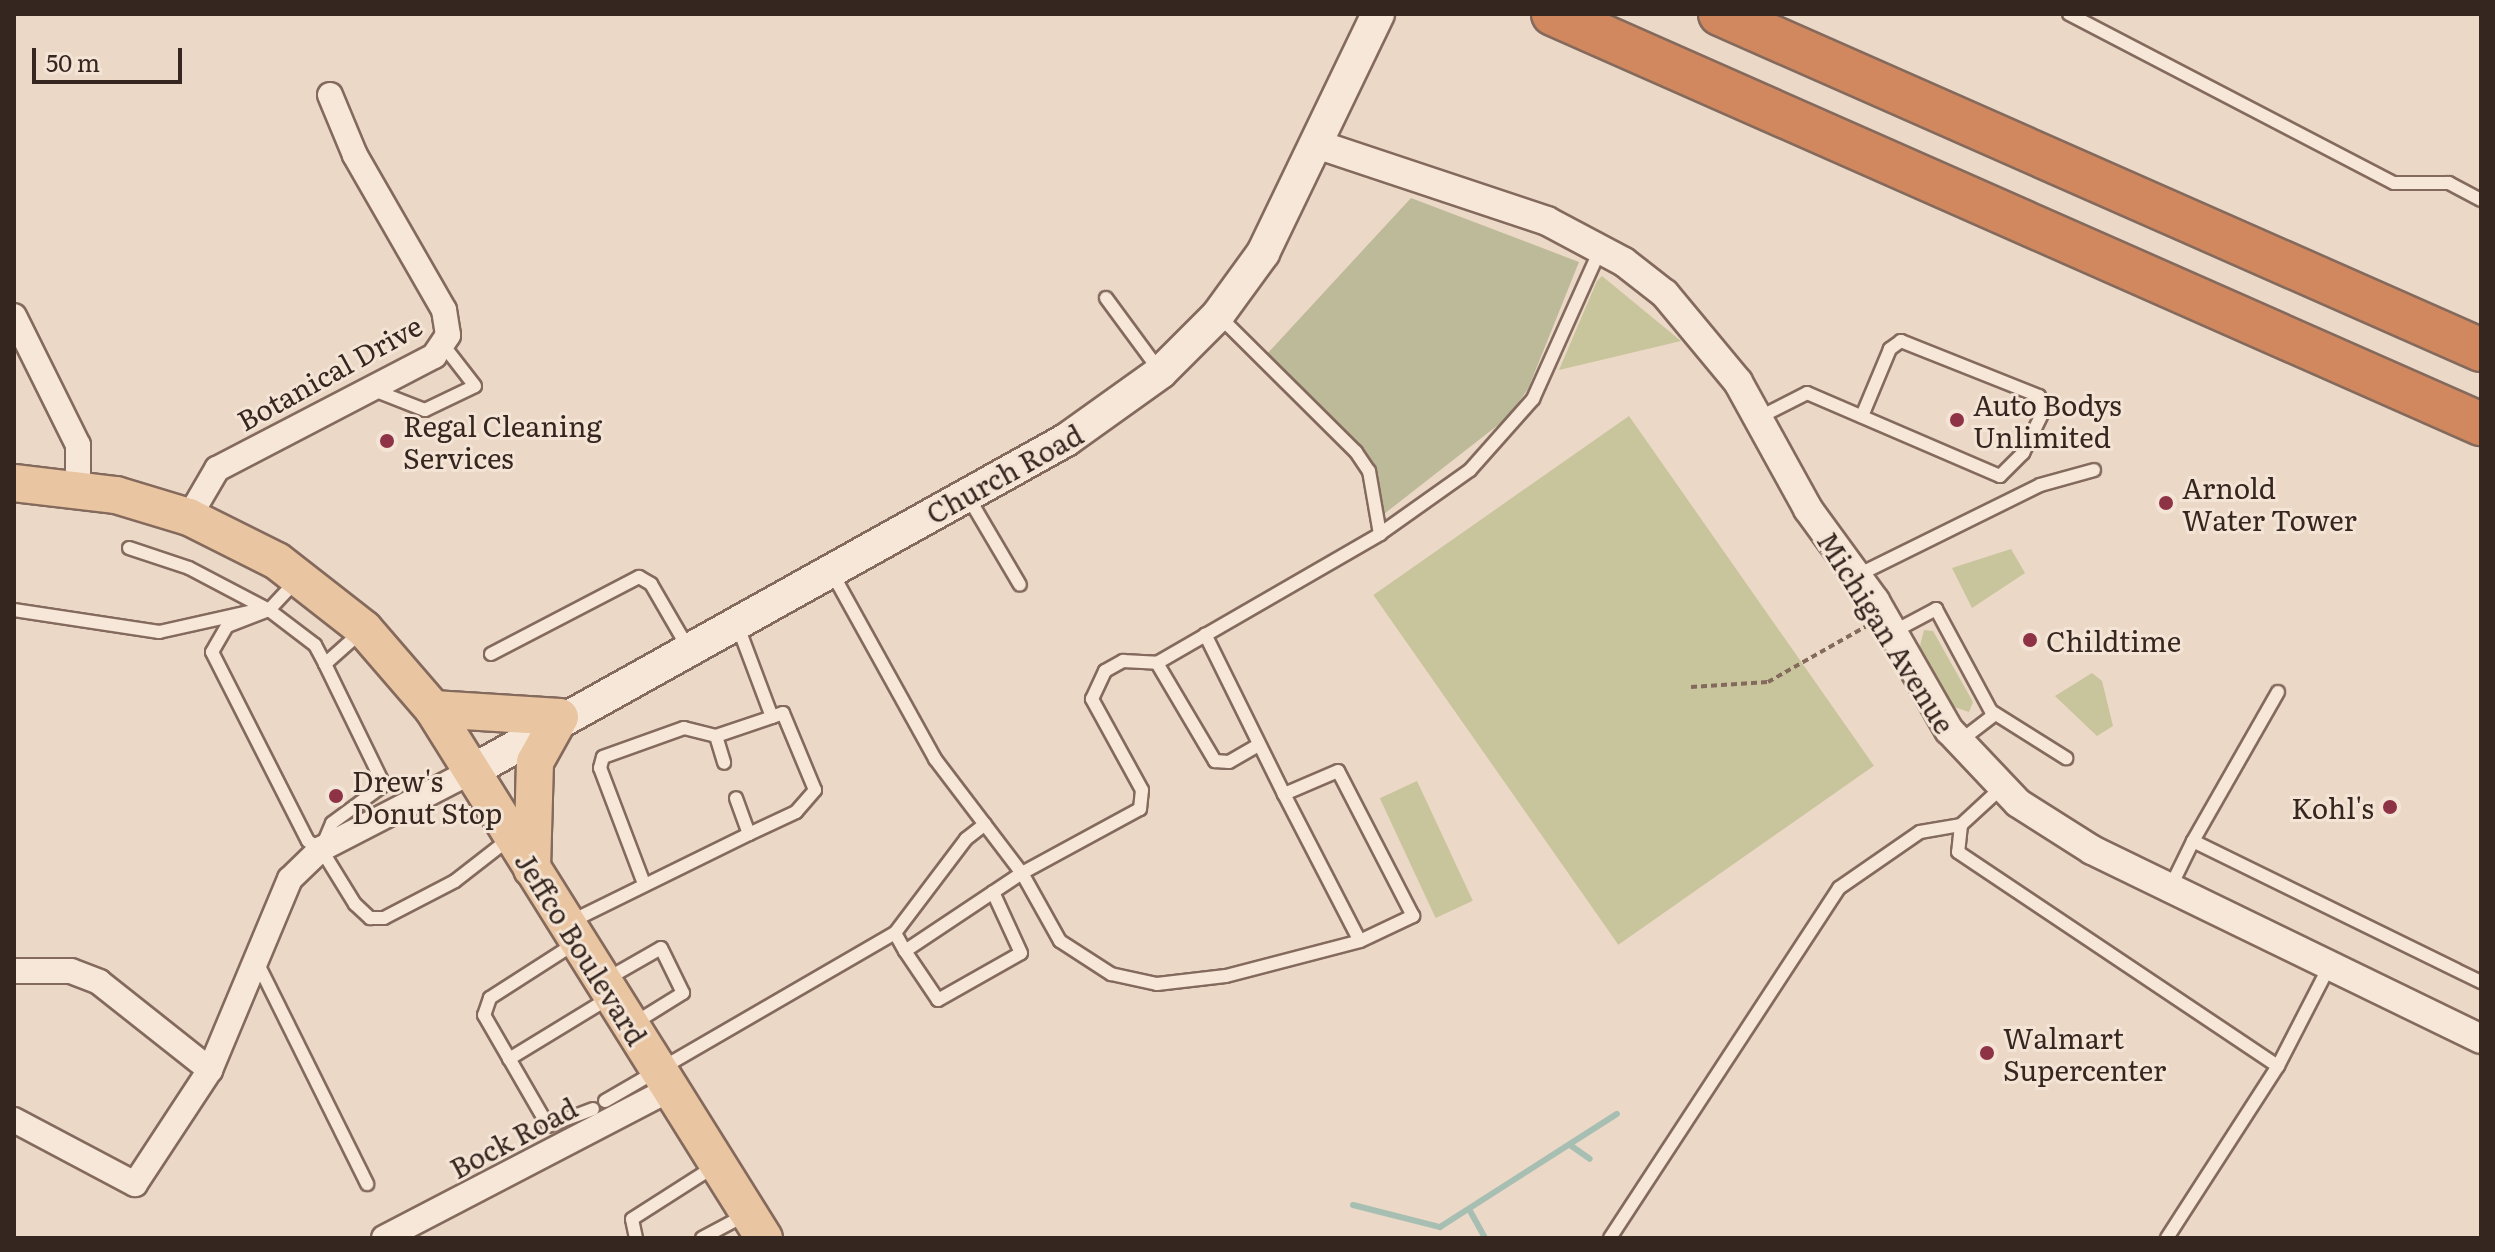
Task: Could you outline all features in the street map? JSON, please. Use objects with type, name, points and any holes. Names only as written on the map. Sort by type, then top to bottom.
[{"type":"highway","points":[[1553,14],[2481,424]]},
{"type":"highway","points":[[1720,14],[2481,350]]},
{"type":"main road","name":"Church Road","points":[[472,771],[560,717],[1095,421],[1161,372],[1218,315],[1263,253],[1319,145],[1378,14]]},
{"type":"main road","name":"Jeffco Boulevard","points":[[14,483],[78,489],[189,517],[301,576],[364,629],[433,709],[756,1226]]},
{"type":"main road","points":[[433,709],[560,717],[535,762],[532,871]]},
{"type":"street","name":"Botanical Drive","points":[[189,517],[217,469],[371,389],[444,346],[444,310],[355,155],[330,95]]},
{"type":"street","name":"Michigan Avenue","points":[[1319,145],[1547,221],[1601,248],[1647,279],[1702,331],[1758,418],[1808,509],[1858,575],[1889,624],[1958,743],[2000,789],[2066,836],[2481,1039]]},
{"type":"street","points":[[14,316],[78,445],[78,489]]},
{"type":"street","points":[[14,1120],[135,1184],[210,1070],[254,955],[290,879],[321,849],[472,771]]},
{"type":"street","points":[[14,971],[71,971],[99,982],[210,1070]]},
{"type":"street","name":"Bock Road","points":[[384,1238],[665,1080]]},
{"type":"lane","points":[[2069,14],[2394,183],[2449,183],[2481,200]]},
{"type":"lane","points":[[905,951],[1022,873],[1140,809],[1142,790],[1092,699],[1105,671],[1123,661],[1157,663],[1380,534],[1470,470],[1533,399],[1601,248]]},
{"type":"lane","points":[[1106,298],[1161,372]]},
{"type":"lane","points":[[1218,315],[1356,452],[1369,471],[1380,534]]},
{"type":"lane","points":[[1758,418],[1807,393],[1862,416],[1884,432],[2000,476],[2023,453],[2044,410],[2039,396],[1901,341],[1890,349],[1862,416]]},
{"type":"lane","points":[[371,389],[425,410],[475,386],[444,346]]},
{"type":"lane","points":[[1858,575],[2040,485],[2094,470]]},
{"type":"lane","points":[[966,494],[1020,585]]},
{"type":"lane","points":[[129,548],[189,568],[269,610],[315,645],[384,785],[332,823],[321,849]]},
{"type":"lane","points":[[830,568],[935,759],[1022,873],[1067,950],[1128,979],[1157,984],[1226,976],[1360,941],[1413,911],[1338,771],[1329,769],[1284,794]]},
{"type":"lane","points":[[301,576],[269,610],[215,637],[216,671],[308,841],[321,849],[355,904],[370,918],[384,918],[455,881],[512,837]]},
{"type":"lane","points":[[491,654],[639,577],[651,584],[687,646]]},
{"type":"lane","points":[[1889,624],[1936,609],[1995,714],[2066,758]]},
{"type":"lane","points":[[14,610],[159,632],[210,616],[269,610]]},
{"type":"lane","points":[[736,621],[772,717]]},
{"type":"lane","points":[[325,664],[364,629]]},
{"type":"lane","points":[[1205,634],[1258,745],[1360,941]]},
{"type":"lane","points":[[1157,663],[1215,761],[1258,745]]},
{"type":"lane","points":[[2170,888],[2193,841],[2278,692]]},
{"type":"lane","points":[[593,1109],[548,1126],[509,1059],[485,1004],[643,881],[796,812],[815,790],[783,713],[716,736],[684,728],[603,757],[600,768],[643,881]]},
{"type":"lane","points":[[1958,743],[1995,714]]},
{"type":"lane","points":[[716,736],[724,763]]},
{"type":"lane","points":[[1610,1238],[1839,888],[1920,832],[1961,825],[2000,789]]},
{"type":"lane","points":[[736,798],[749,834]]},
{"type":"lane","points":[[605,1101],[665,1080],[895,933],[966,839],[985,824]]},
{"type":"lane","points":[[1961,825],[1958,852],[2278,1066]]},
{"type":"lane","points":[[2193,841],[2481,982]]},
{"type":"lane","points":[[895,933],[938,1000],[1021,953],[993,892]]},
{"type":"lane","points":[[509,1059],[615,1001],[661,948],[683,993],[615,1001]]},
{"type":"lane","points":[[254,955],[367,1184]]},
{"type":"lane","points":[[2167,1238],[2278,1066],[2330,965]]},
{"type":"lane","points":[[636,1238],[632,1219],[718,1165]]},
{"type":"lane","points":[[702,1238],[756,1226]]},
{"type":"path","points":[[1691,687],[1792,674],[1889,624]]},
{"type":"shaded area","points":[[1411,198],[1579,262],[1528,389],[1507,418],[1384,514],[1368,459],[1266,355]]},
{"type":"shaded area","points":[[1602,276],[1681,341],[1559,370],[1597,281]]},
{"type":"shaded area","points":[[1629,416],[1874,766],[1618,945],[1373,595]]},
{"type":"shaded area","points":[[2011,549],[2025,573],[1972,608],[1952,568]]},
{"type":"shaded area","points":[[1924,630],[1933,631],[1973,702],[1969,712],[1954,707],[1934,676],[1920,646]]},
{"type":"shaded area","points":[[2092,673],[2102,681],[2113,726],[2097,736],[2055,696]]},
{"type":"shaded area","points":[[1417,781],[1473,901],[1436,918],[1380,798]]},
{"type":"waterway","points":[[1353,1205],[1440,1227],[1617,1114]]},
{"type":"waterway","points":[[1570,1145],[1590,1159]]},
{"type":"waterway","points":[[1469,1209],[1485,1238]]},
{"type":"place","name":"Auto Bodys Unlimited","points":[[1957,420]]},
{"type":"place","name":"Regal Cleaning Services","points":[[387,441]]},
{"type":"place","name":"Arnold Water Tower","points":[[2166,503]]},
{"type":"place","name":"Childtime","points":[[2030,640]]},
{"type":"place","name":"Drew's Donut Stop","points":[[336,796]]},
{"type":"place","name":"Kohl's","points":[[2390,807]]},
{"type":"place","name":"Walmart Supercenter","points":[[1987,1053]]}]
